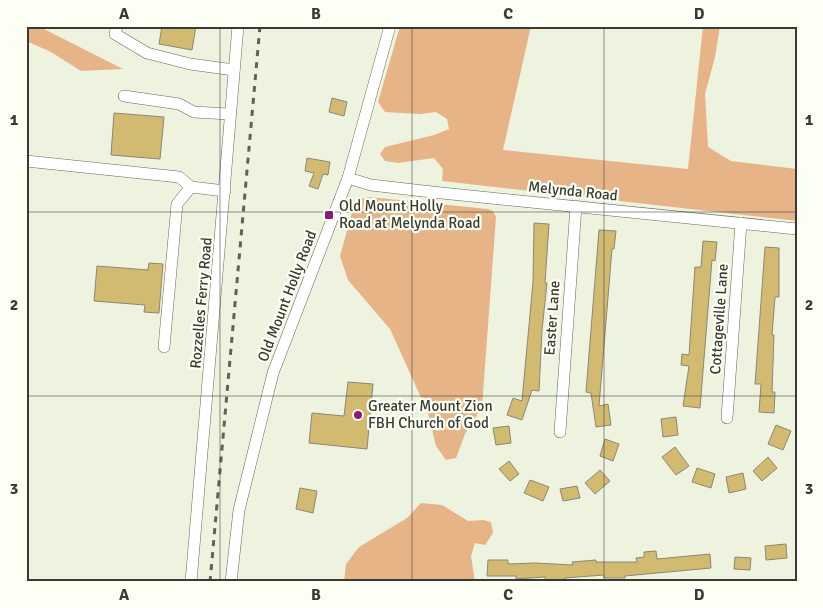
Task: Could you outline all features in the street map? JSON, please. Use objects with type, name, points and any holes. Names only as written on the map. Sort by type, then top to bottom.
[{"type":"street","points":[[117,26],[115,34],[147,52],[190,64],[234,70]]},
{"type":"street","name":"Rozzelles Ferry Road","points":[[191,582],[238,26]]},
{"type":"street","name":"Old Mount Holly Road","points":[[231,582],[239,510],[273,373],[348,178],[390,26]]},
{"type":"street","points":[[124,96],[179,104],[194,112],[230,114]]},
{"type":"street","points":[[26,161],[179,176],[191,187],[225,191]]},
{"type":"street","name":"Melynda Road","points":[[348,178],[372,185],[797,229]]},
{"type":"street","points":[[164,347],[177,204],[191,187]]},
{"type":"street","name":"Easter Lane","points":[[560,432],[576,206]]},
{"type":"street","name":"Cottageville Lane","points":[[727,418],[741,223]]},
{"type":"shaded area","points":[[26,26],[44,29],[123,69],[81,71],[51,52],[26,41]]},
{"type":"shaded area","points":[[400,26],[531,26],[503,150],[688,169],[703,26],[720,26],[715,57],[705,94],[708,147],[731,161],[797,169],[797,221],[442,181],[443,169],[434,158],[398,163],[385,161],[380,154],[385,147],[434,135],[449,129],[447,119],[436,112],[420,114],[385,112],[378,102]]},
{"type":"shaded area","points":[[369,197],[488,209],[493,211],[496,217],[482,407],[465,434],[456,458],[446,460],[436,446],[428,413],[390,329],[348,280],[340,256],[353,209],[360,199]]},
{"type":"shaded area","points":[[421,503],[442,505],[468,521],[483,520],[491,522],[493,533],[485,545],[475,543],[471,556],[475,582],[344,582],[346,564],[359,547],[407,518]]},
{"type":"building","points":[[162,26],[196,26],[192,50],[159,44]]},
{"type":"building","points":[[332,98],[347,102],[344,116],[329,112]]},
{"type":"building","points":[[114,113],[164,117],[160,159],[111,155]]},
{"type":"building","points":[[307,158],[330,162],[328,175],[323,174],[318,189],[309,186],[314,173],[305,171]]},
{"type":"building","points":[[534,223],[549,224],[545,283],[547,283],[542,330],[539,391],[532,390],[522,420],[507,415],[513,398],[522,401],[533,282]]},
{"type":"building","points":[[599,230],[616,231],[614,249],[612,249],[599,406],[608,404],[611,425],[596,427],[591,393],[586,392]]},
{"type":"building","points":[[703,241],[717,242],[715,261],[712,260],[700,408],[683,406],[689,366],[681,365],[682,354],[689,355],[695,267],[701,267]]},
{"type":"building","points":[[765,247],[779,248],[779,297],[775,297],[772,335],[774,335],[772,392],[775,392],[774,413],[759,412],[761,384],[755,384]]},
{"type":"building","points":[[149,263],[163,264],[159,313],[144,312],[145,305],[94,301],[97,266],[148,270]]},
{"type":"building","name":"Greater Mount Zion FBH Church of God","points":[[348,382],[373,384],[367,449],[309,443],[312,413],[344,416]]},
{"type":"building","points":[[676,417],[678,435],[663,437],[661,419]]},
{"type":"building","points":[[776,425],[791,431],[783,450],[768,444]]},
{"type":"building","points":[[509,426],[511,443],[496,445],[493,428]]},
{"type":"building","points":[[605,439],[619,444],[613,461],[600,456]]},
{"type":"building","points":[[675,447],[689,466],[676,475],[662,457]]},
{"type":"building","points":[[768,457],[777,468],[762,481],[753,471]]},
{"type":"building","points":[[509,461],[519,474],[510,481],[499,469]]},
{"type":"building","points":[[697,468],[715,474],[711,488],[692,482]]},
{"type":"building","points":[[600,470],[610,481],[595,494],[585,483]]},
{"type":"building","points":[[743,473],[746,489],[729,493],[726,477]]},
{"type":"building","points":[[530,480],[549,487],[543,501],[524,493]]},
{"type":"building","points":[[577,486],[580,498],[563,501],[560,489]]},
{"type":"building","points":[[300,488],[317,491],[313,513],[296,509]]},
{"type":"building","points":[[786,544],[787,558],[766,560],[765,546]]},
{"type":"building","points":[[656,551],[657,559],[710,554],[711,568],[625,576],[625,578],[604,578],[604,575],[565,578],[565,581],[545,580],[545,577],[516,579],[516,576],[487,576],[488,560],[508,560],[508,564],[573,565],[572,562],[596,560],[596,562],[637,562],[636,558],[644,557],[644,552]]},
{"type":"building","points":[[735,557],[751,558],[750,570],[734,569]]},
{"type":"railway","points":[[210,582],[260,26]]},
{"type":"place","name":"Old Mount Holly Road at Melynda Road","points":[[329,215]]},
{"type":"place","name":"Greater Mount Zion FBH Church of God","points":[[358,415]]}]
